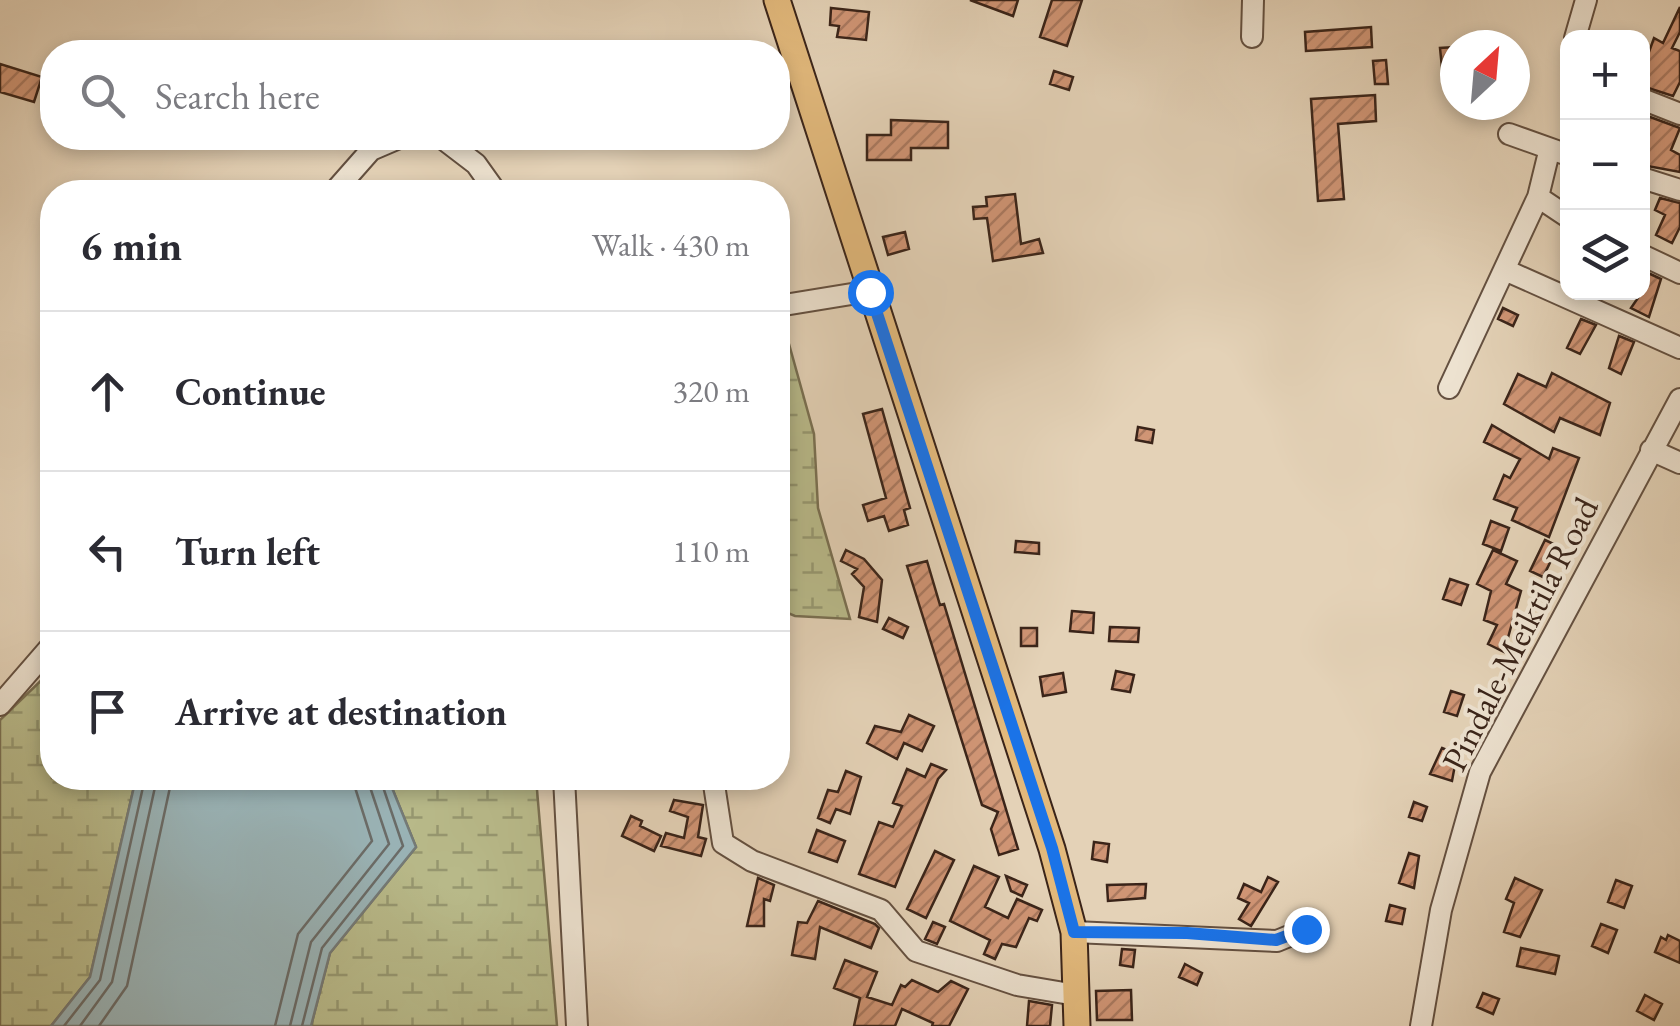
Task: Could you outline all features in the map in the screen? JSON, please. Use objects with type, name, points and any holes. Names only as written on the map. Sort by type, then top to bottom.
[{"type":"main road","points":[[777,0],[790,40]]},
{"type":"main road","points":[[790,41],[1052,848],[1074,932],[1077,1026]]},
{"type":"street","points":[[1252,38],[1253,0]]},
{"type":"street","points":[[1577,30],[1586,0]]},
{"type":"street","points":[[1650,102],[1680,114]]},
{"type":"street","points":[[1449,388],[1558,154],[1509,134]]},
{"type":"street","points":[[345,180],[371,150]]},
{"type":"street","points":[[458,150],[476,164],[487,180]]},
{"type":"street","points":[[1650,181],[1680,190]]},
{"type":"street","points":[[1538,197],[1560,212]]},
{"type":"street","points":[[1650,260],[1680,273]]},
{"type":"street","points":[[1505,270],[1680,348]]},
{"type":"street","points":[[790,304],[870,292]]},
{"type":"street","name":"Pindale-Meiktila Road","points":[[1421,1026],[1442,910],[1480,772],[1680,399]]},
{"type":"street","points":[[1651,450],[1680,463]]},
{"type":"street","points":[[0,705],[40,659]]},
{"type":"street","points":[[565,790],[577,1026]]},
{"type":"street","points":[[714,790],[724,844],[752,861],[881,910],[916,951],[1017,985],[1076,994]]},
{"type":"street","points":[[1074,932],[1187,933],[1276,940],[1306,929]]},
{"type":"green space","points":[[790,348],[814,434],[818,508],[850,619],[790,614]]},
{"type":"green space","points":[[40,682],[40,790],[133,790],[90,977],[51,1026],[0,1026],[0,720]]},
{"type":"green space","points":[[393,790],[537,790],[557,1026],[311,1026],[330,953],[416,847]]},
{"type":"water","points":[[133,790],[393,790],[416,847],[330,953],[311,1026],[51,1026],[90,977]]},
{"type":"building","points":[[970,0],[1018,0],[1013,16]]},
{"type":"building","points":[[1052,0],[1082,0],[1067,46],[1040,37]]},
{"type":"building","points":[[1680,7],[1680,32],[1672,48],[1680,51],[1680,82],[1673,96],[1650,89],[1650,49],[1654,38],[1663,43]]},
{"type":"building","points":[[831,8],[869,12],[866,40],[837,37],[839,26],[830,25]]},
{"type":"building","points":[[1371,27],[1372,47],[1306,51],[1305,32]]},
{"type":"building","points":[[1386,60],[1388,84],[1375,84],[1373,61]]},
{"type":"building","points":[[0,64],[40,76],[34,102],[0,92]]},
{"type":"building","points":[[1054,71],[1073,77],[1069,90],[1050,84]]},
{"type":"building","points":[[1375,95],[1376,121],[1338,124],[1344,199],[1318,201],[1311,99]]},
{"type":"building","points":[[1650,117],[1680,128],[1671,150],[1680,155],[1680,172],[1650,166]]},
{"type":"building","points":[[891,120],[948,122],[948,148],[911,148],[911,160],[867,160],[867,135],[891,135]]},
{"type":"building","points":[[1015,194],[1021,244],[1039,239],[1043,253],[993,261],[987,218],[974,219],[973,207],[987,206],[986,197]]},
{"type":"building","points":[[1660,198],[1680,203],[1680,227],[1672,243],[1656,235],[1665,215],[1655,210]]},
{"type":"building","points":[[905,232],[909,249],[888,255],[883,237]]},
{"type":"building","points":[[1650,274],[1661,279],[1649,317],[1631,308],[1636,300],[1650,300]]},
{"type":"building","points":[[1503,308],[1518,315],[1513,326],[1498,319]]},
{"type":"building","points":[[1581,319],[1596,325],[1580,354],[1567,348]]},
{"type":"building","points":[[1619,336],[1634,342],[1621,374],[1609,368]]},
{"type":"building","points":[[1552,373],[1610,403],[1600,435],[1560,418],[1554,432],[1504,404],[1518,374],[1546,387]]},
{"type":"building","points":[[882,409],[910,508],[904,510],[908,525],[889,531],[884,516],[868,521],[863,505],[886,498],[863,414]]},
{"type":"building","points":[[1492,425],[1549,459],[1553,448],[1579,458],[1549,537],[1512,520],[1517,508],[1494,499],[1504,475],[1510,478],[1520,459],[1484,442]]},
{"type":"building","points":[[1138,427],[1154,430],[1152,443],[1136,440]]},
{"type":"building","points":[[1491,521],[1509,528],[1501,551],[1483,544]]},
{"type":"building","points":[[1545,540],[1558,546],[1543,577],[1530,571]]},
{"type":"building","points":[[1016,541],[1039,543],[1039,554],[1015,552]]},
{"type":"building","points":[[846,550],[864,559],[882,580],[877,622],[859,617],[864,587],[852,574],[857,569],[841,561]]},
{"type":"building","points":[[1493,550],[1517,561],[1506,584],[1521,591],[1504,652],[1488,644],[1497,625],[1484,620],[1491,591],[1477,584]]},
{"type":"building","points":[[927,561],[940,605],[944,604],[1018,849],[999,855],[991,829],[998,812],[982,805],[907,566]]},
{"type":"building","points":[[1450,579],[1468,585],[1461,605],[1443,599]]},
{"type":"building","points":[[1072,611],[1094,613],[1093,633],[1070,631]]},
{"type":"building","points":[[889,618],[908,627],[903,638],[883,629]]},
{"type":"building","points":[[1110,627],[1139,628],[1138,642],[1109,641]]},
{"type":"building","points":[[1021,628],[1037,628],[1037,646],[1021,646]]},
{"type":"building","points":[[1116,671],[1134,675],[1130,692],[1112,689]]},
{"type":"building","points":[[1063,673],[1066,692],[1043,696],[1040,677]]},
{"type":"building","points":[[1451,691],[1464,695],[1457,716],[1444,712]]},
{"type":"building","points":[[909,715],[934,726],[922,751],[904,743],[897,759],[867,743],[875,726],[901,732]]},
{"type":"building","points":[[1442,748],[1457,754],[1452,781],[1430,774]]},
{"type":"building","points":[[931,764],[946,770],[938,779],[895,887],[859,874],[879,822],[893,827],[902,806],[893,803],[907,769],[925,777]]},
{"type":"building","points":[[846,771],[861,777],[850,814],[836,809],[830,823],[818,818],[828,790],[838,792]]},
{"type":"building","points":[[674,800],[703,805],[698,837],[706,839],[701,856],[661,846],[666,833],[684,838],[688,817],[670,811]]},
{"type":"building","points":[[1414,802],[1427,807],[1422,821],[1409,817]]},
{"type":"building","points":[[631,816],[642,821],[640,826],[661,836],[654,851],[622,836]]},
{"type":"building","points":[[817,830],[845,841],[837,862],[809,852]]},
{"type":"building","points":[[1094,842],[1109,844],[1107,862],[1092,859]]},
{"type":"building","points":[[935,851],[954,860],[926,918],[907,909]]},
{"type":"building","points":[[1409,853],[1419,856],[1414,888],[1399,883]]},
{"type":"building","points":[[974,866],[999,877],[985,907],[1008,918],[1017,899],[1042,910],[1037,921],[1029,918],[1016,947],[1002,944],[995,959],[984,954],[990,940],[950,921]]},
{"type":"building","points":[[1006,876],[1027,885],[1022,896],[1011,891]]},
{"type":"building","points":[[1268,877],[1278,882],[1251,926],[1239,919],[1249,903],[1238,898],[1244,884],[1261,892]]},
{"type":"building","points":[[758,878],[774,885],[770,901],[764,899],[764,926],[747,926]]},
{"type":"building","points":[[1515,878],[1542,890],[1520,937],[1504,932],[1514,903],[1506,899]]},
{"type":"building","points":[[1616,880],[1632,886],[1624,908],[1608,902]]},
{"type":"building","points":[[1146,884],[1145,898],[1108,901],[1107,885]]},
{"type":"building","points":[[818,901],[875,924],[879,928],[871,948],[820,927],[815,959],[792,955],[798,922],[807,923]]},
{"type":"building","points":[[1390,905],[1405,909],[1402,924],[1386,921]]},
{"type":"building","points":[[933,922],[945,927],[937,944],[925,939]]},
{"type":"building","points":[[1601,924],[1617,930],[1608,953],[1592,946]]},
{"type":"building","points":[[1668,935],[1680,941],[1680,963],[1655,952],[1661,937],[1666,940]]},
{"type":"building","points":[[1521,948],[1559,956],[1555,974],[1517,966]]},
{"type":"building","points":[[1122,949],[1135,950],[1133,967],[1120,965]]},
{"type":"building","points":[[845,960],[877,972],[867,997],[892,1005],[901,985],[905,987],[912,980],[938,992],[951,981],[968,989],[949,1026],[932,1026],[933,1023],[902,1009],[895,1026],[854,1026],[860,998],[834,988]]},
{"type":"building","points":[[1185,964],[1202,973],[1197,985],[1179,977]]},
{"type":"building","points":[[1131,990],[1132,1020],[1097,1020],[1096,991]]},
{"type":"building","points":[[1483,993],[1499,999],[1493,1014],[1477,1007]]},
{"type":"building","points":[[1645,995],[1662,1004],[1654,1020],[1637,1011]]},
{"type":"building","points":[[1029,1001],[1052,1005],[1050,1026],[1027,1026]]},
{"type":"route","points":[[870,292],[1052,848],[1074,932],[1187,933],[1276,940],[1306,929]]}]
